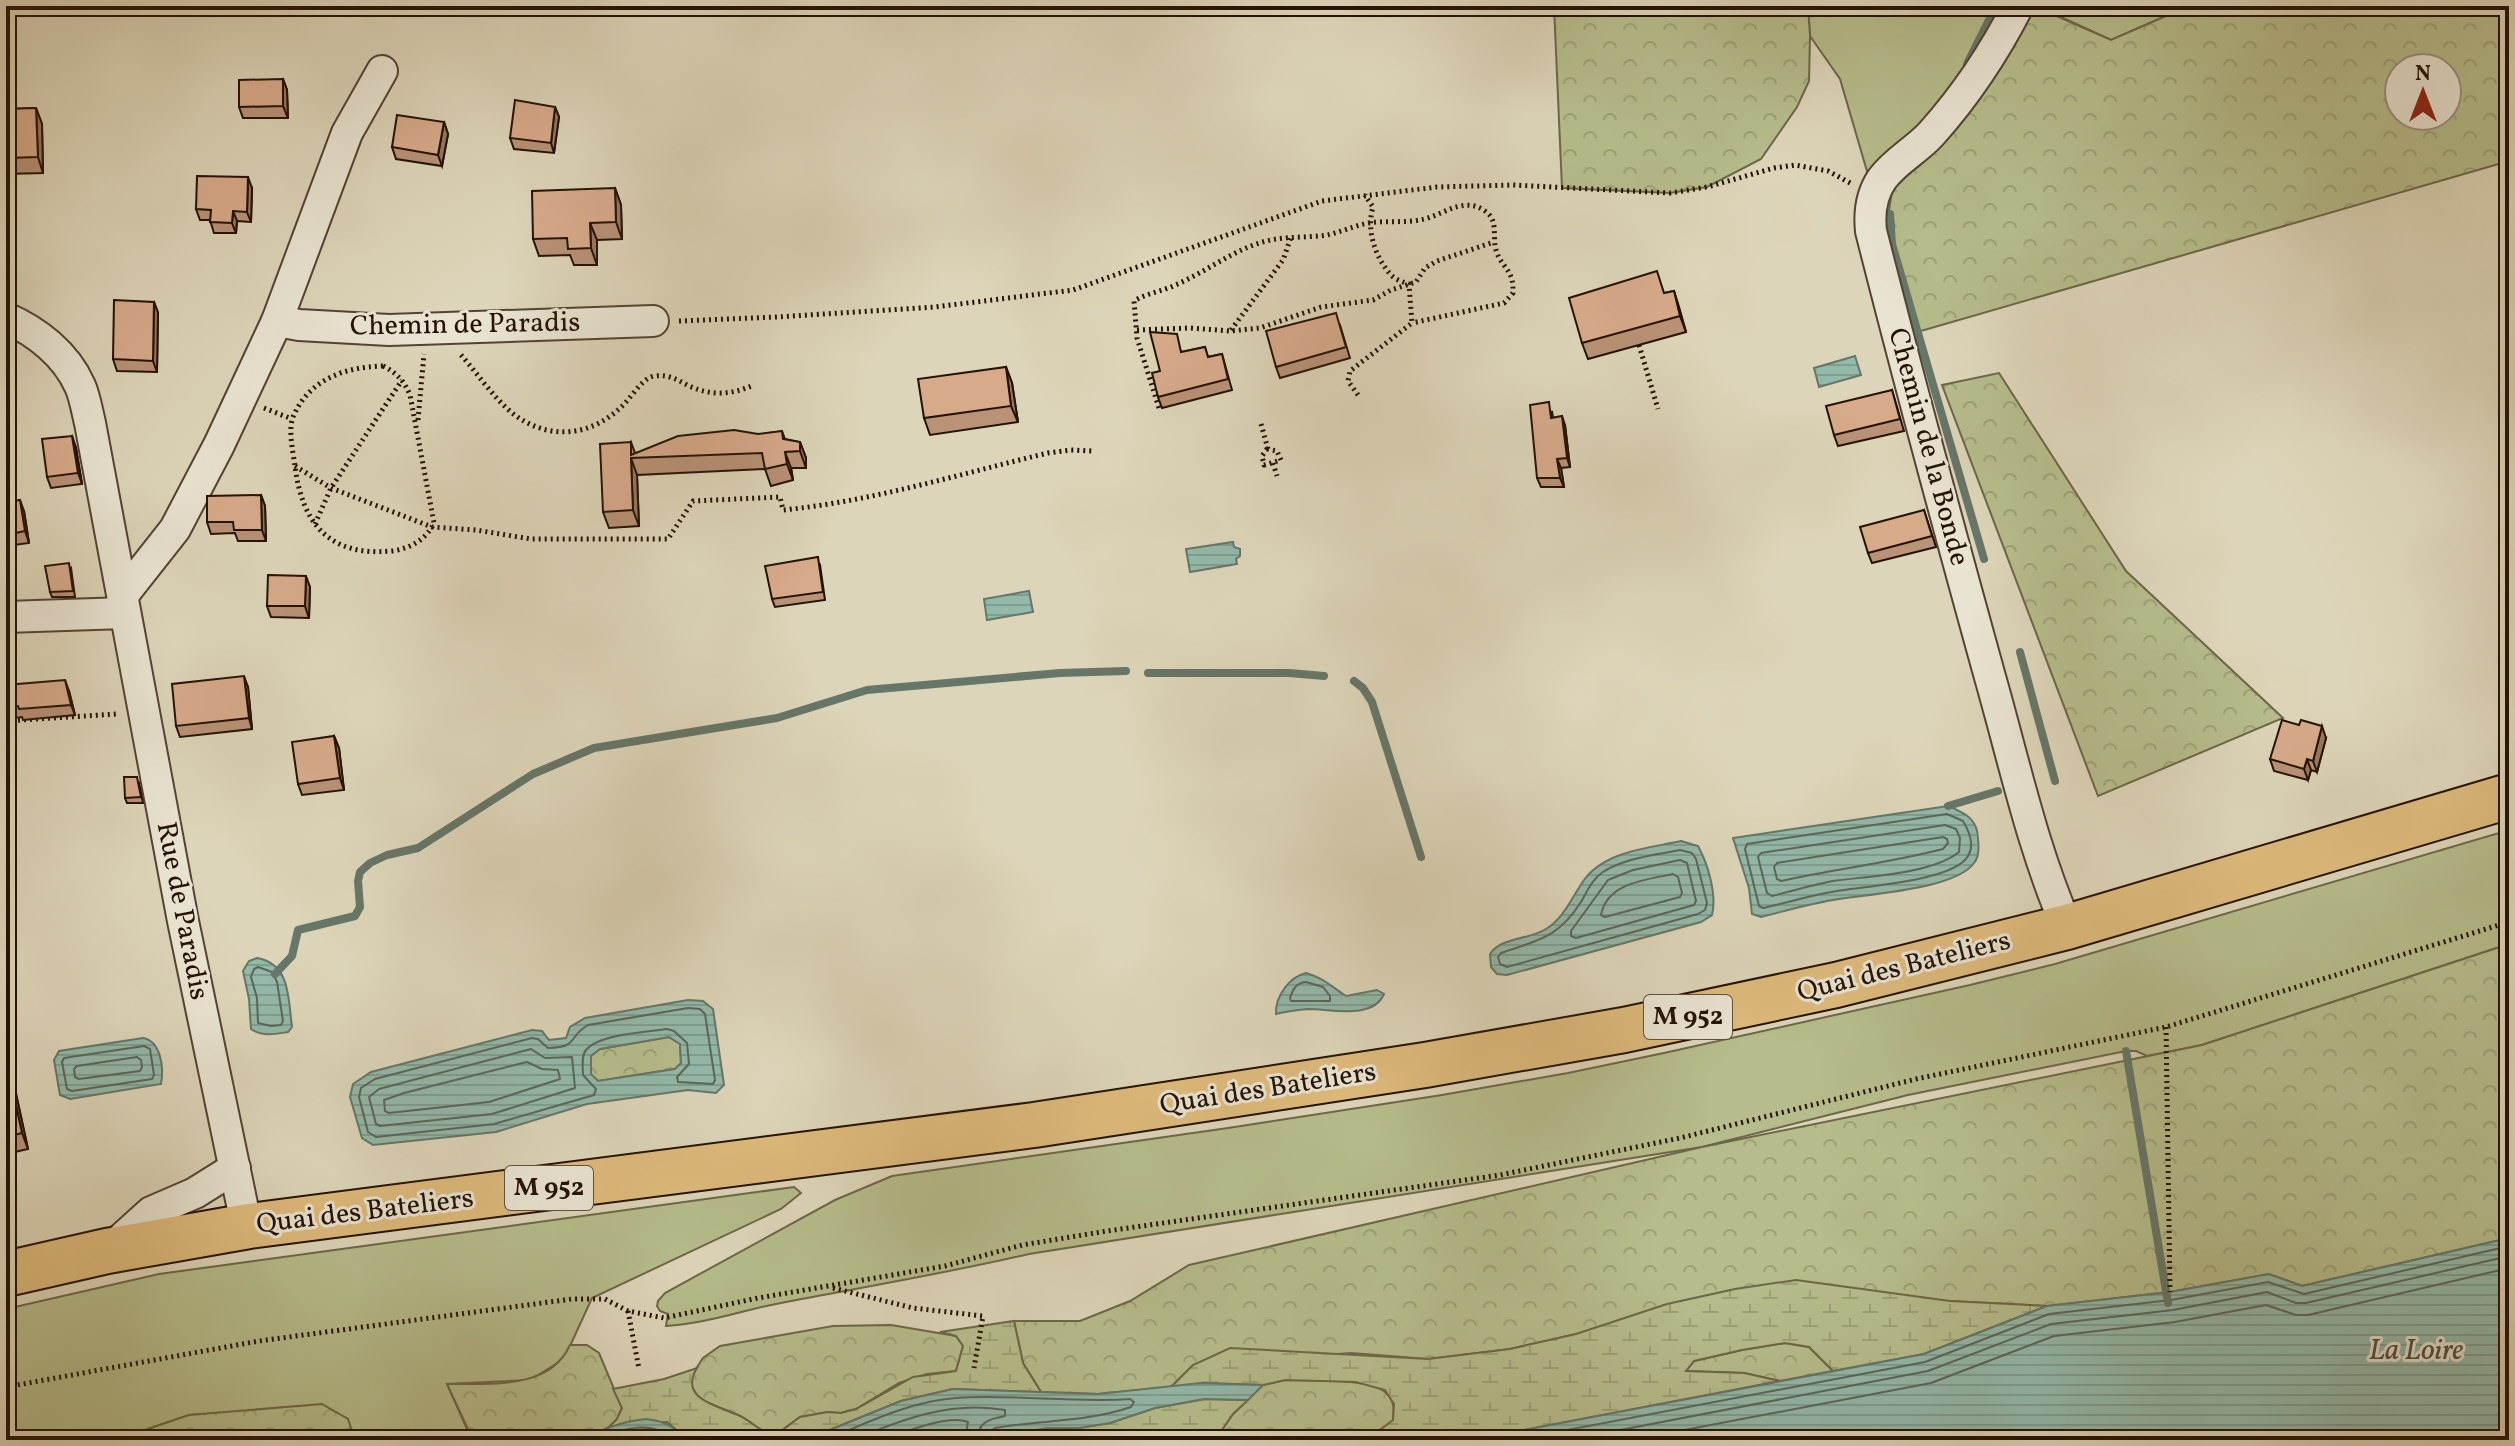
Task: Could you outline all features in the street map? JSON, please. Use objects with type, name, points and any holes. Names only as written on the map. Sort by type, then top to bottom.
[{"type":"main road","name":"Quai des Bateliers","points":[[6,1274],[107,1251],[249,1226],[864,1149],[1425,1065],[1624,1030],[1805,992],[2067,927],[2509,796]]},
{"type":"street","points":[[1874,195],[1882,179],[1930,135],[1987,61],[2018,6]]},
{"type":"street","points":[[6,617],[124,604],[175,529],[219,445],[277,321],[347,133],[382,71]]},
{"type":"street","name":"Chemin de la Bonde","points":[[1874,195],[1869,214],[1871,231],[1898,339],[2043,864],[2067,927]]},
{"type":"street","name":"Rue de Paradis","points":[[6,318],[29,328],[68,365],[80,386],[90,423],[183,921],[249,1226]]},
{"type":"street","name":"Chemin de Paradis","points":[[277,321],[389,330],[653,321]]},
{"type":"street","points":[[107,1251],[151,1212],[195,1193],[235,1168]]},
{"type":"path","points":[[653,321],[935,307],[1073,290],[1322,201],[1437,187],[1513,185],[1670,193],[1795,165],[1828,171],[1874,195]]},
{"type":"path","points":[[1365,195],[1373,207],[1368,223],[1377,251],[1393,278],[1409,284]]},
{"type":"path","points":[[1159,408],[1137,330],[1134,301],[1145,294],[1173,286],[1264,241],[1325,235],[1368,223],[1410,221],[1429,217],[1451,206],[1464,205],[1484,210],[1492,218],[1497,255],[1513,280],[1513,293],[1504,303],[1412,323],[1350,371],[1348,381],[1358,395]]},
{"type":"path","points":[[1230,331],[1283,260],[1291,237]]},
{"type":"path","points":[[1137,330],[1190,328],[1230,331],[1260,328],[1321,307],[1373,300],[1416,282],[1425,268],[1437,261],[1494,242]]},
{"type":"path","points":[[1409,284],[1412,323]]},
{"type":"path","points":[[417,425],[423,356],[427,344]]},
{"type":"path","points":[[1639,345],[1658,409]]},
{"type":"path","points":[[456,349],[511,411],[525,422],[550,430],[589,430],[603,423],[647,377],[672,377],[707,393],[727,394],[754,385]]},
{"type":"path","points":[[383,366],[402,380],[410,395],[417,425],[434,523],[429,533],[405,550],[358,551],[342,546],[315,524],[304,506],[295,466],[292,419],[313,389],[330,376],[350,368],[383,366]]},
{"type":"path","points":[[315,524],[331,488],[402,380]]},
{"type":"path","points":[[1261,424],[1268,449]]},
{"type":"path","points":[[1268,449],[1275,449],[1280,455],[1281,460],[1273,463],[1264,465],[1262,456],[1268,449]]},
{"type":"path","points":[[295,466],[331,488],[432,527],[531,539],[668,539],[693,501],[780,497],[783,510],[820,506],[856,501],[1048,453],[1092,451]]},
{"type":"path","points":[[1273,463],[1277,476]]},
{"type":"path","points":[[6,721],[144,712]]},
{"type":"path","points":[[6,1387],[259,1341],[572,1299],[605,1299],[628,1311],[664,1318],[758,1298],[945,1266],[1022,1245],[1500,1175],[1680,1138],[1916,1079],[2166,1027],[2509,922]]},
{"type":"path","points":[[2166,1027],[2170,1292]]},
{"type":"path","points":[[829,1286],[913,1308],[983,1316],[974,1368]]},
{"type":"path","points":[[628,1311],[639,1369]]},
{"type":"green space","points":[[1554,6],[1808,6],[1809,81],[1797,107],[1761,159],[1707,187],[1670,193],[1562,188]]},
{"type":"green space","points":[[1808,6],[2018,6],[1874,195],[1840,79],[1810,36]]},
{"type":"green space","points":[[2034,6],[2111,40],[2189,6],[2509,6],[2509,161],[1914,333],[1886,230],[1893,184],[1990,81]]},
{"type":"green space","points":[[2037,6],[2189,6],[2111,40]]},
{"type":"green space","points":[[1999,373],[2126,571],[2283,718],[2098,796],[1942,385]]},
{"type":"green space","points":[[2509,830],[2509,944],[2202,1045],[2147,1056],[2126,1051],[1908,1095],[1702,1147],[1029,1254],[695,1323],[666,1326],[668,1314],[657,1306],[665,1293],[835,1200],[892,1176],[1442,1095],[1664,1053],[2055,964]]},
{"type":"green space","points":[[2509,944],[2509,1238],[2302,1286],[2269,1274],[2170,1292],[2047,1306],[1950,1301],[1576,1334],[1510,1349],[1428,1359],[1351,1353],[1193,1365],[1171,1387],[1098,1394],[1041,1392],[1023,1363],[1014,1321],[1080,1321],[1130,1301],[1189,1265],[1702,1147],[2202,1045]]},
{"type":"green space","points":[[669,1037],[680,1044],[681,1063],[675,1069],[598,1081],[590,1074],[591,1056],[600,1049]]},
{"type":"green space","points":[[794,1187],[801,1193],[781,1209],[592,1298],[564,1359],[530,1380],[447,1384],[471,1438],[383,1436],[354,1440],[254,1411],[189,1415],[107,1440],[6,1440],[6,1309],[159,1274]]},
{"type":"green space","points":[[1796,1280],[1950,1301],[2047,1306],[1924,1354],[1833,1371],[1809,1347],[1785,1343],[1694,1361],[1686,1371],[1744,1373],[1780,1381],[1472,1440],[1350,1440],[1377,1432],[1393,1420],[1394,1404],[1385,1390],[1356,1382],[1285,1380],[1263,1385],[1202,1383],[1171,1387],[1193,1365],[1230,1348],[1428,1359],[1510,1349],[1576,1334],[1667,1304]]},
{"type":"green space","points":[[1014,1321],[1023,1363],[1041,1392],[953,1389],[901,1401],[805,1440],[694,1440],[667,1422],[609,1427],[622,1408],[613,1389],[664,1379],[697,1368],[692,1379],[693,1387],[703,1400],[777,1434],[800,1417],[856,1409],[913,1377],[956,1371],[963,1346],[956,1336],[940,1332]]},
{"type":"green space","points":[[891,1325],[956,1336],[963,1346],[956,1371],[927,1374],[899,1383],[856,1409],[800,1417],[777,1434],[763,1432],[740,1416],[699,1399],[691,1385],[692,1375],[703,1358],[720,1346],[833,1326]]},
{"type":"green space","points":[[1785,1343],[1809,1347],[1833,1371],[1780,1381],[1744,1373],[1686,1371],[1694,1361]]},
{"type":"green space","points":[[570,1345],[587,1345],[599,1353],[622,1408],[609,1427],[584,1440],[473,1440],[447,1384],[499,1383],[533,1377],[560,1360]]},
{"type":"green space","points":[[1285,1380],[1353,1382],[1377,1388],[1391,1398],[1393,1421],[1377,1432],[1350,1440],[1215,1440],[1233,1414],[1263,1385]]},
{"type":"green space","points":[[1205,1399],[1248,1400],[1233,1414],[1215,1440],[976,1440],[1047,1428],[1079,1428],[1110,1423],[1155,1408]]},
{"type":"green space","points":[[322,1404],[348,1419],[355,1440],[107,1440],[189,1415]]},
{"type":"green space","points":[[424,1436],[473,1440],[354,1440]]},
{"type":"water","points":[[1855,356],[1861,375],[1819,387],[1814,368]]},
{"type":"water","points":[[1233,542],[1234,547],[1240,549],[1237,564],[1190,572],[1186,549]]},
{"type":"water","points":[[1029,591],[1033,612],[987,620],[984,599]]},
{"type":"water","points":[[1948,806],[1960,811],[1976,826],[1977,858],[1964,872],[1929,885],[1824,902],[1761,917],[1752,914],[1749,888],[1733,838]]},
{"type":"water","points":[[1681,841],[1698,846],[1702,853],[1712,889],[1712,915],[1701,922],[1507,975],[1497,974],[1491,967],[1490,954],[1495,948],[1539,933],[1552,924],[1593,870],[1628,852]]},
{"type":"water","points":[[257,958],[276,967],[286,984],[292,1027],[288,1032],[264,1034],[251,1029],[243,971],[249,961]]},
{"type":"water","points":[[1306,973],[1323,980],[1346,996],[1377,990],[1384,994],[1371,1007],[1361,1010],[1308,1009],[1276,1014],[1284,989]]},
{"type":"water","points":[[688,1000],[703,1001],[713,1009],[724,1085],[716,1093],[688,1090],[587,1104],[496,1132],[373,1145],[362,1138],[350,1097],[353,1084],[371,1072],[532,1030],[542,1031],[549,1040],[566,1038],[570,1027],[585,1018]],"holes":[[[669,1037],[680,1044],[681,1063],[675,1069],[598,1081],[591,1074],[591,1056],[600,1049]]]},
{"type":"water","points":[[143,1038],[154,1044],[157,1050],[162,1070],[161,1084],[70,1099],[60,1095],[54,1060],[59,1051]]},
{"type":"water","name":"La Loire","points":[[2509,1238],[2509,1440],[1472,1440],[1924,1354],[2047,1306],[2170,1292],[2269,1274],[2302,1286]]},
{"type":"water","points":[[1201,1383],[1263,1385],[1248,1400],[1204,1399],[1079,1428],[1047,1428],[976,1440],[805,1440],[901,1401],[953,1389],[1098,1394]]},
{"type":"water","points":[[646,1419],[667,1424],[694,1440],[584,1440],[614,1426]]},
{"type":"building","points":[[283,79],[283,106],[239,107],[239,80]]},
{"type":"building","points":[[515,100],[555,107],[551,143],[510,138]]},
{"type":"building","points":[[36,108],[38,157],[6,158],[6,109]]},
{"type":"building","points":[[397,115],[444,122],[438,155],[392,147]]},
{"type":"building","points":[[197,176],[248,177],[247,212],[233,211],[232,223],[210,222],[211,210],[196,209]]},
{"type":"building","points":[[615,188],[616,222],[590,223],[591,248],[568,249],[567,238],[533,239],[532,191]]},
{"type":"building","points":[[1657,271],[1664,293],[1674,291],[1680,316],[1582,343],[1569,298]]},
{"type":"building","points":[[114,300],[154,302],[153,361],[113,359]]},
{"type":"building","points":[[1336,313],[1346,347],[1276,367],[1266,331]]},
{"type":"building","points":[[1150,332],[1177,334],[1181,352],[1205,347],[1208,357],[1222,354],[1228,379],[1158,397],[1152,373],[1160,371]]},
{"type":"building","points":[[1006,367],[1011,406],[924,418],[918,379]]},
{"type":"building","points":[[1892,390],[1900,419],[1834,435],[1826,406]]},
{"type":"building","points":[[1549,402],[1551,418],[1562,416],[1567,458],[1557,459],[1560,478],[1537,478],[1530,405]]},
{"type":"building","points":[[734,430],[758,434],[782,431],[783,439],[800,442],[800,451],[785,452],[787,464],[765,469],[762,453],[631,458],[633,510],[603,512],[600,444],[631,442],[631,455],[678,436]]},
{"type":"building","points":[[72,436],[78,473],[47,477],[42,439]]},
{"type":"building","points":[[261,495],[262,530],[234,530],[233,522],[207,522],[207,496]]},
{"type":"building","points":[[20,500],[25,531],[6,535],[6,502]]},
{"type":"building","points":[[1924,510],[1932,536],[1868,553],[1860,527]]},
{"type":"building","points":[[818,557],[823,592],[772,599],[765,566]]},
{"type":"building","points":[[69,563],[73,591],[50,592],[45,566]]},
{"type":"building","points":[[268,575],[306,576],[305,606],[267,606]]},
{"type":"building","points":[[6,641],[10,641],[14,665],[6,667]]},
{"type":"building","points":[[244,676],[249,718],[176,726],[172,684]]},
{"type":"building","points":[[65,680],[71,705],[10,707],[6,685]]},
{"type":"building","points":[[2282,720],[2299,725],[2301,720],[2322,726],[2313,761],[2307,759],[2304,769],[2270,759]]},
{"type":"building","points":[[334,736],[340,778],[298,784],[292,742]]},
{"type":"building","points":[[124,777],[137,777],[141,797],[125,798]]},
{"type":"building","points":[[9,1073],[22,1133],[6,1137],[6,1074]]},
{"type":"waterway","points":[[1967,64],[1996,6]]},
{"type":"waterway","points":[[1890,214],[1892,244],[1984,559]]},
{"type":"waterway","points":[[2020,652],[2055,781]]},
{"type":"waterway","points":[[275,974],[292,956],[298,930],[355,916],[360,907],[360,872],[370,863],[387,855],[418,848],[533,774],[594,748],[777,718],[867,690],[1060,673],[1126,671]]},
{"type":"waterway","points":[[1148,673],[1289,673],[1324,676]]},
{"type":"waterway","points":[[1354,681],[1372,702],[1421,857]]},
{"type":"waterway","points":[[1948,806],[1998,791]]},
{"type":"waterway","points":[[2126,1051],[2168,1303]]}]
